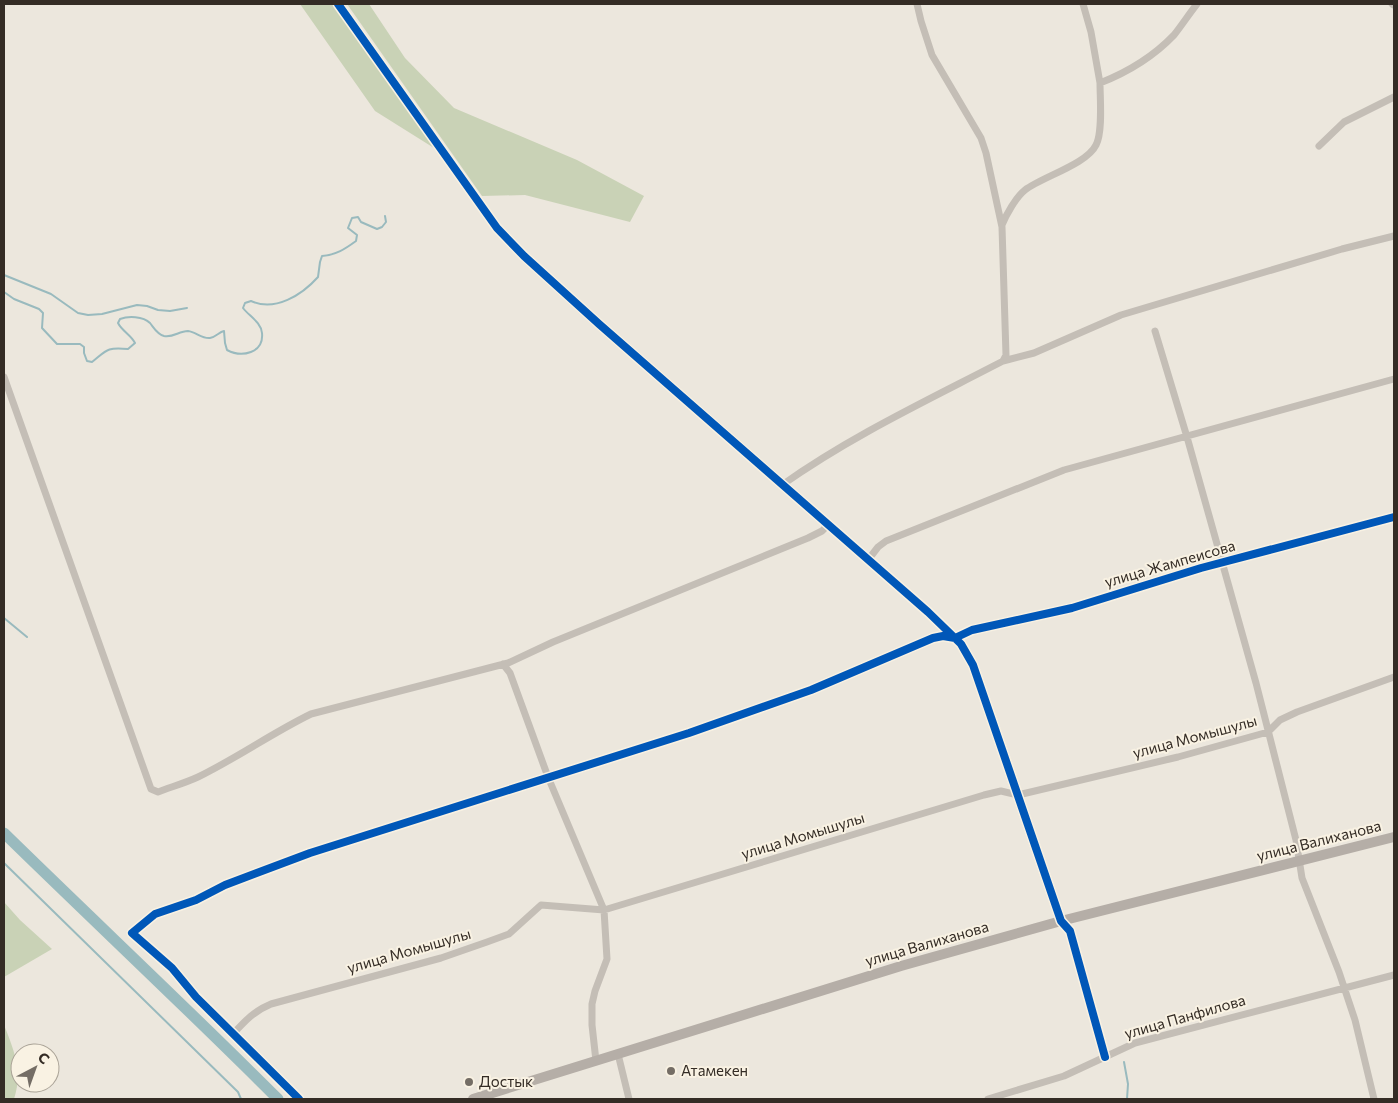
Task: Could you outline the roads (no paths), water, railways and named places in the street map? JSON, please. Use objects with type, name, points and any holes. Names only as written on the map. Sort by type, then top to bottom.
[{"type":"street","points":[[338,4],[497,228],[524,256],[961,644],[973,665],[1061,921],[1070,931],[1105,1057]]},
{"type":"street","points":[[917,4],[932,55],[981,138],[986,153],[1002,227],[1006,355],[1003,362]]},
{"type":"street","points":[[1002,227],[1006,217],[1024,190],[1077,162],[1096,146],[1100,120],[1100,83],[1091,32],[1083,4]]},
{"type":"street","points":[[1100,83],[1122,74],[1148,58],[1175,33],[1198,4]]},
{"type":"street","points":[[1319,146],[1344,122],[1394,97]]},
{"type":"street","points":[[782,484],[810,464],[860,436],[1003,362],[1034,353],[1121,315],[1342,249],[1394,236]]},
{"type":"street","points":[[1154,330],[1187,437],[1268,732],[1296,840],[1298,862],[1304,887],[1355,1020],[1374,1099]]},
{"type":"street","points":[[4,376],[151,789],[154,792],[198,777],[286,726],[311,714],[503,664],[808,538],[822,531],[828,525]]},
{"type":"street","points":[[868,560],[878,547],[886,542],[1064,470],[1394,378]]},
{"type":"street","name":"улица Жампеисова","points":[[233,1034],[196,997],[172,968],[132,933],[143,922],[155,914],[196,900],[225,885],[310,853],[689,733],[811,690],[933,638],[943,636],[955,638],[972,630],[1072,608],[1221,563],[1394,517]]},
{"type":"street","points":[[503,664],[510,673],[548,777],[604,910],[607,959],[592,1004],[596,1061]]},
{"type":"street","name":"улица Момышулы","points":[[233,1034],[248,1017],[271,1004],[441,958],[509,934],[541,904],[604,910],[984,795],[1001,791],[1018,795],[1178,758],[1268,732],[1280,720],[1297,712],[1394,677]]},
{"type":"street","name":"улица Валиханова","points":[[473,1099],[900,966],[1061,921],[1394,837]]},
{"type":"street","name":"улица Панфилова","points":[[988,1099],[1064,1076],[1135,1043],[1394,975]]},
{"type":"street","points":[[233,1034],[298,1099]]},
{"type":"street","points":[[618,1054],[630,1099]]},
{"type":"waterway","points":[[4,292],[14,299],[39,309],[43,313],[42,328],[57,344],[80,344],[84,347],[87,361],[92,362],[111,349],[128,349],[135,343],[118,323],[120,319],[127,317],[140,318],[147,321],[164,336],[188,331],[210,338],[224,331],[227,350],[239,354],[251,352],[256,349],[262,340],[262,333],[257,322],[243,308],[245,303],[251,301],[269,304],[288,300],[312,284],[318,277],[322,256],[340,251],[356,241],[357,235],[348,228],[352,218],[358,217],[361,222],[377,229],[386,222],[385,216]]},
{"type":"waterway","points":[[4,275],[51,294],[78,313],[88,315],[102,314],[137,305],[170,311],[187,308]]},
{"type":"waterway","points":[[4,618],[27,637]]},
{"type":"waterway","points":[[4,833],[278,1099]]},
{"type":"waterway","points":[[4,863],[238,1092],[241,1099]]},
{"type":"waterway","points":[[1124,1062],[1128,1084],[1127,1099]]},
{"type":"place","name":"Атамекен","points":[[671,1071]]},
{"type":"place","name":"Достык","points":[[469,1082]]}]
